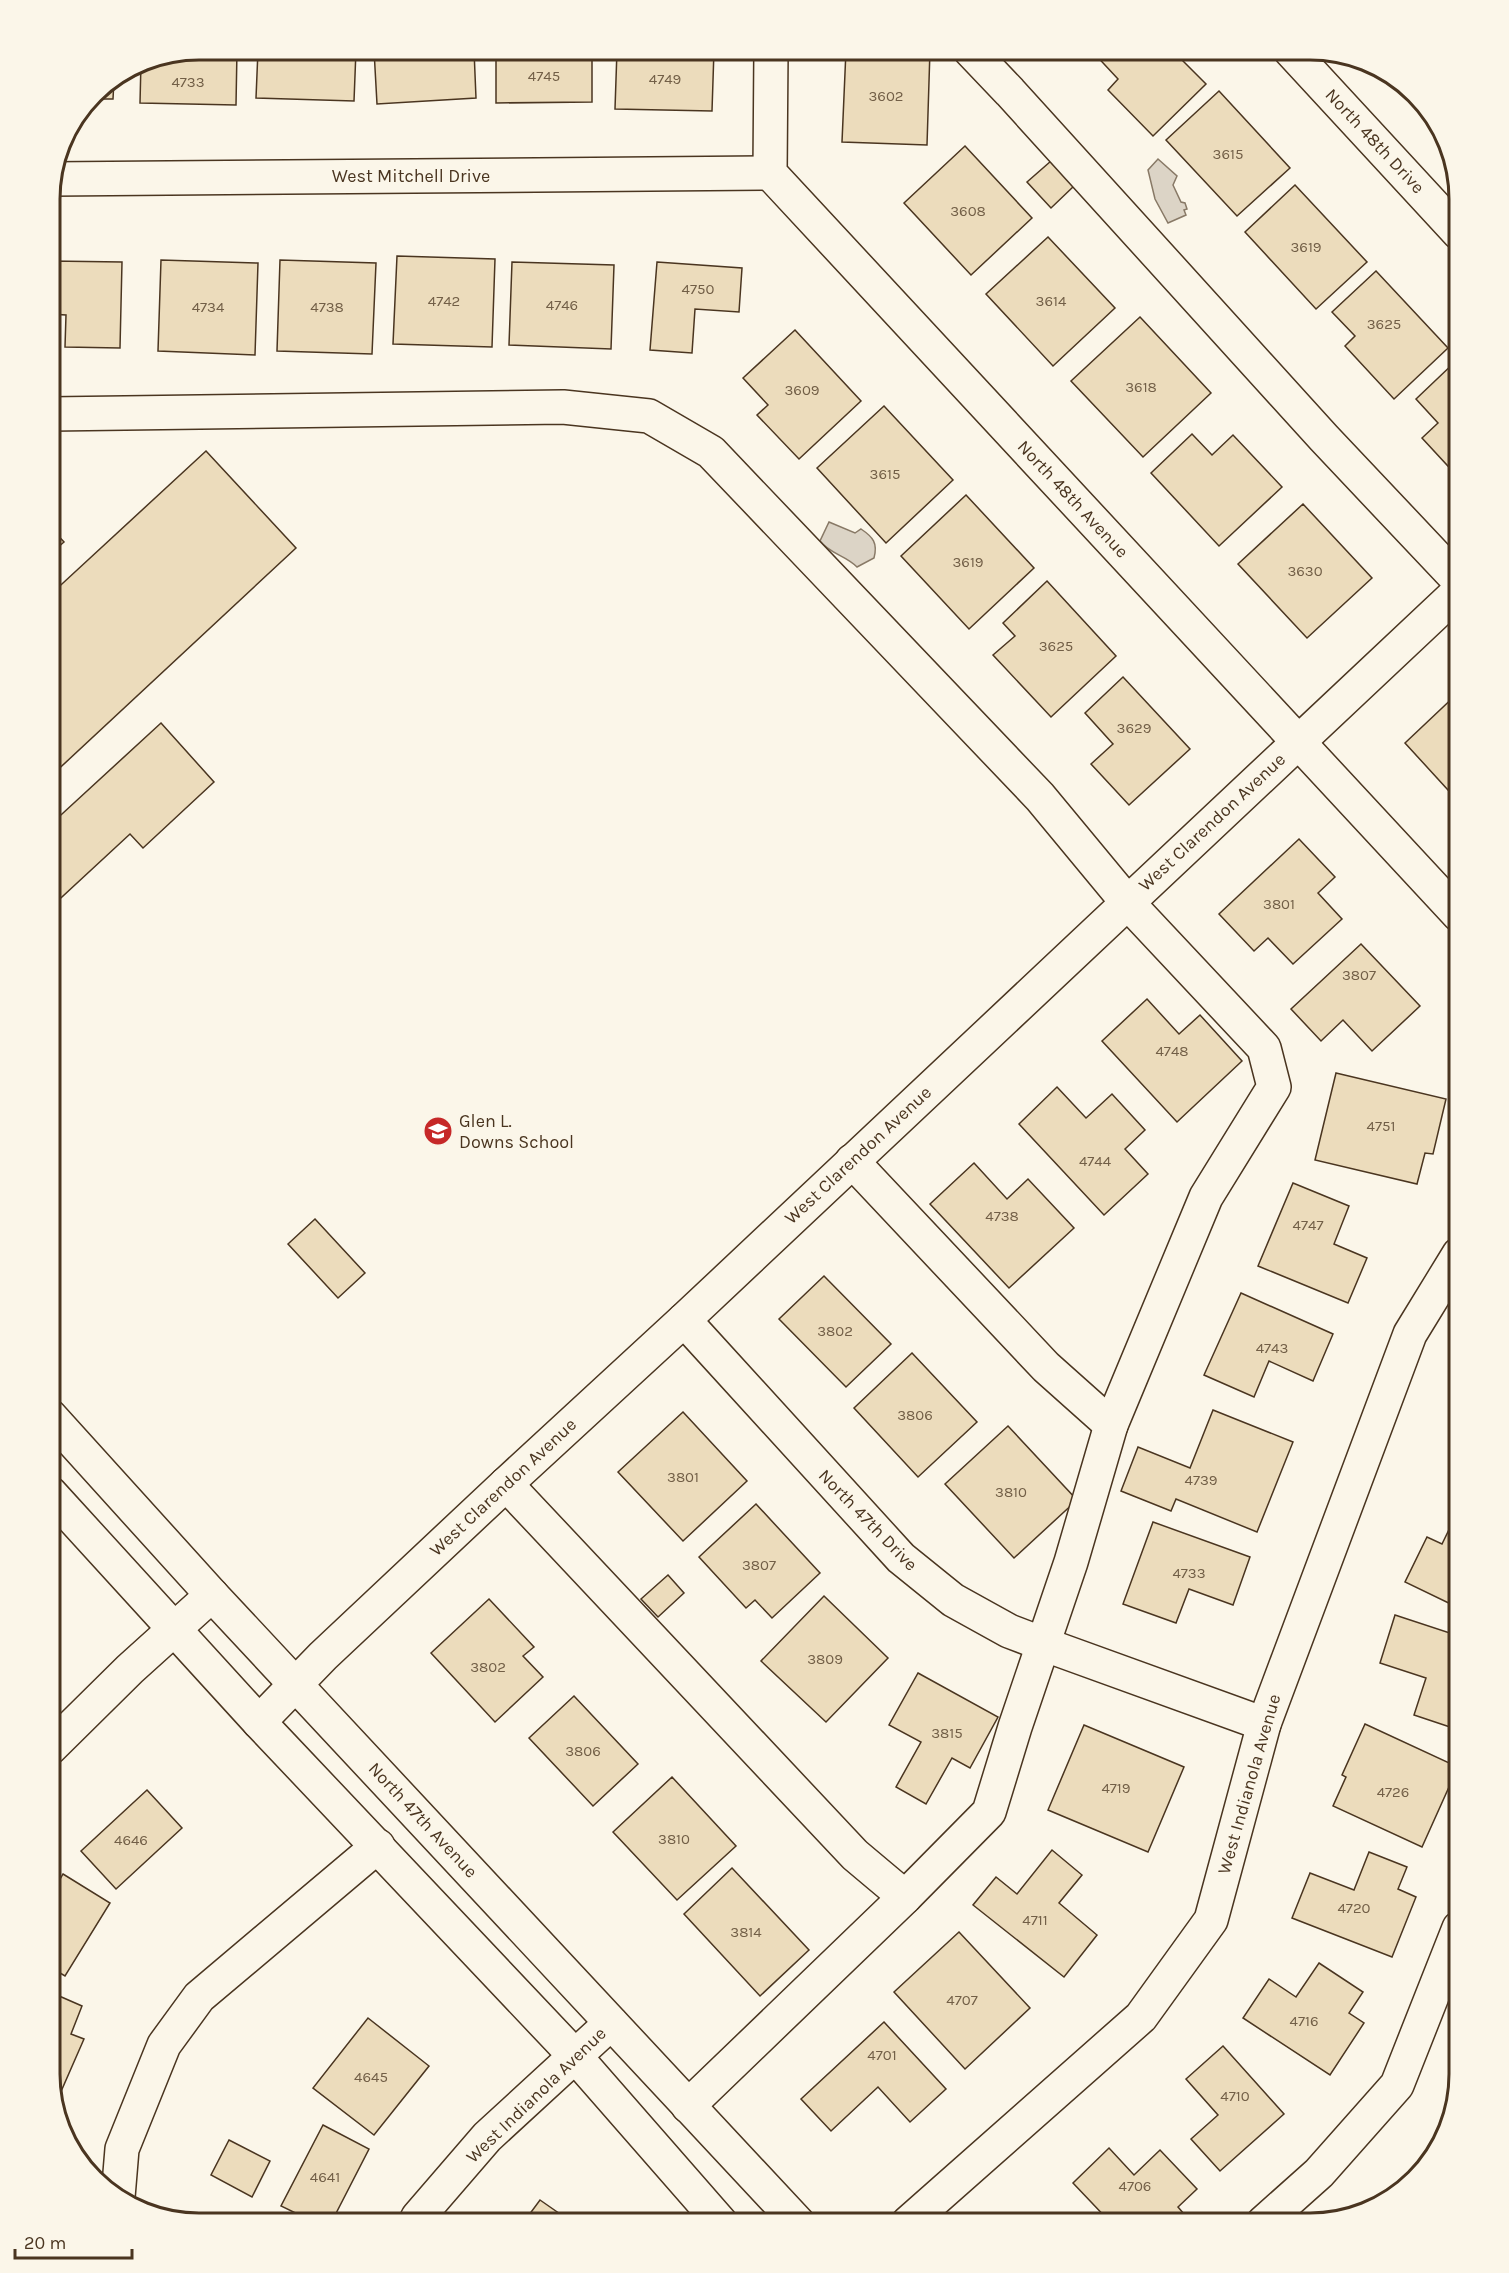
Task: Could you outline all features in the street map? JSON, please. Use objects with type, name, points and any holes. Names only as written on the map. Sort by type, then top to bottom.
[{"type":"street","points":[[770,172],[771,60]]},
{"type":"street","points":[[979,60],[1324,438],[1449,569]]},
{"type":"street","name":"North 48th Drive","points":[[1299,60],[1449,221]]},
{"type":"street","name":"West Mitchell Drive","points":[[62,178],[770,172]]},
{"type":"street","name":"North 48th Avenue","points":[[770,172],[1449,903]]},
{"type":"street","points":[[60,414],[563,407],[650,416],[711,452],[1040,797],[1127,902],[1264,1048],[1274,1087],[1206,1197],[1111,1425],[1071,1562],[1042,1644],[989,1812],[688,2106]]},
{"type":"street","name":"West Clarendon Avenue","points":[[259,1722],[323,1656],[1449,601]]},
{"type":"street","points":[[852,1161],[1047,1366],[1111,1425]]},
{"type":"street","name":"West Indianola Avenue","points":[[919,2213],[1141,2017],[1211,1920],[1264,1724],[1410,1334],[1449,1272]]},
{"type":"street","name":"North 47th Drive","points":[[684,1320],[901,1558],[953,1600],[1009,1631],[1264,1724]]},
{"type":"street","name":"North 47th Avenue","points":[[60,1427],[212,1595],[789,2213]]},
{"type":"street","points":[[506,1484],[855,1855],[904,1897]]},
{"type":"street","points":[[60,1504],[259,1722],[575,2056],[712,2213]]},
{"type":"street","points":[[60,1738],[212,1595]]},
{"type":"street","points":[[119,2188],[122,2149],[164,2045],[199,1997],[378,1846]]},
{"type":"street","points":[[1274,2213],[1318,2172],[1398,2085],[1449,1956]]},
{"type":"street","name":"West Indianola Avenue","points":[[421,2213],[487,2137],[611,2023]]},
{"type":"shaded area","points":[[1158,159],[1177,176],[1173,185],[1187,209],[1184,210],[1186,215],[1168,223],[1155,199],[1148,170]]},
{"type":"shaded area","points":[[829,522],[855,533],[861,529],[865,532],[875,544],[874,558],[857,567],[828,549],[820,541]]},
{"type":"building","points":[[190,60],[237,60],[236,105],[140,103],[141,73],[154,67]]},
{"type":"building","points":[[258,60],[356,60],[354,101],[256,98]]},
{"type":"building","points":[[375,60],[474,60],[476,98],[377,104]]},
{"type":"building","points":[[496,60],[592,60],[592,102],[496,103]]},
{"type":"building","points":[[617,60],[714,60],[712,111],[615,109]]},
{"type":"building","points":[[846,60],[930,60],[927,145],[842,142]]},
{"type":"building","points":[[1100,60],[1182,60],[1206,84],[1153,136],[1108,90],[1118,79]]},
{"type":"building","points":[[114,89],[113,99],[103,99]]},
{"type":"building","points":[[1219,91],[1290,168],[1237,216],[1166,140]]},
{"type":"building","points":[[965,146],[1032,218],[971,275],[904,203]]},
{"type":"building","points":[[1051,161],[1074,186],[1051,208],[1027,182]]},
{"type":"building","points":[[1295,185],[1367,262],[1316,309],[1245,232]]},
{"type":"building","points":[[1048,237],[1115,308],[1053,366],[986,294]]},
{"type":"building","points":[[397,256],[495,259],[492,347],[393,344]]},
{"type":"building","points":[[161,260],[258,263],[255,355],[158,351]]},
{"type":"building","points":[[280,260],[376,263],[372,354],[277,351]]},
{"type":"building","points":[[60,261],[122,262],[120,348],[65,347],[66,315],[60,315]]},
{"type":"building","points":[[512,262],[614,265],[611,349],[509,345]]},
{"type":"building","points":[[657,262],[742,268],[739,312],[695,309],[692,353],[650,350]]},
{"type":"building","points":[[1376,271],[1448,348],[1394,399],[1345,346],[1355,336],[1332,312]]},
{"type":"building","points":[[1140,317],[1211,393],[1143,457],[1071,381]]},
{"type":"building","points":[[795,330],[861,401],[799,459],[757,415],[768,405],[743,378]]},
{"type":"building","points":[[1449,368],[1449,467],[1422,438],[1438,423],[1416,399]]},
{"type":"building","points":[[884,406],[953,480],[886,543],[817,468]]},
{"type":"building","points":[[1192,434],[1212,455],[1233,435],[1282,487],[1219,546],[1151,473]]},
{"type":"building","points":[[206,451],[296,548],[60,768],[60,586]]},
{"type":"building","points":[[966,495],[1034,568],[969,629],[901,556]]},
{"type":"building","points":[[1303,504],[1372,578],[1307,638],[1238,564]]},
{"type":"building","points":[[1047,581],[1116,656],[1051,717],[993,655],[1015,636],[1003,623]]},
{"type":"building","points":[[1123,677],[1190,749],[1129,805],[1091,764],[1113,744],[1085,713]]},
{"type":"building","points":[[1449,701],[1449,791],[1405,743]]},
{"type":"building","points":[[161,723],[214,782],[143,848],[130,834],[60,899],[60,816]]},
{"type":"building","points":[[1299,839],[1335,877],[1318,893],[1342,919],[1293,964],[1268,938],[1254,951],[1219,914]]},
{"type":"building","points":[[1361,944],[1420,1006],[1372,1051],[1343,1020],[1321,1041],[1291,1009]]},
{"type":"building","points":[[1147,999],[1179,1034],[1200,1015],[1242,1061],[1177,1122],[1102,1041]]},
{"type":"building","points":[[1336,1073],[1446,1099],[1433,1154],[1425,1153],[1417,1184],[1315,1160]]},
{"type":"building","points":[[1057,1087],[1086,1118],[1112,1094],[1145,1130],[1125,1149],[1148,1174],[1104,1215],[1019,1124]]},
{"type":"building","points":[[974,1163],[1007,1199],[1028,1179],[1074,1228],[1009,1288],[930,1204]]},
{"type":"building","points":[[1293,1183],[1349,1206],[1334,1244],[1367,1258],[1348,1303],[1258,1266]]},
{"type":"building","points":[[315,1219],[365,1273],[338,1298],[288,1244]]},
{"type":"building","points":[[824,1276],[891,1344],[846,1387],[779,1319]]},
{"type":"building","points":[[1241,1293],[1333,1334],[1313,1381],[1269,1361],[1254,1397],[1204,1375]]},
{"type":"building","points":[[912,1353],[977,1422],[918,1477],[854,1408]]},
{"type":"building","points":[[1213,1410],[1293,1442],[1257,1532],[1176,1499],[1171,1511],[1121,1491],[1138,1447],[1190,1468]]},
{"type":"building","points":[[683,1412],[747,1481],[683,1541],[618,1472]]},
{"type":"building","points":[[1008,1426],[1077,1500],[1014,1558],[945,1484]]},
{"type":"building","points":[[756,1504],[820,1573],[772,1618],[755,1600],[746,1608],[699,1557]]},
{"type":"building","points":[[1153,1522],[1250,1557],[1233,1605],[1189,1589],[1176,1623],[1123,1604]]},
{"type":"building","points":[[1449,1530],[1449,1603],[1405,1582],[1427,1537],[1442,1544]]},
{"type":"building","points":[[668,1575],[684,1593],[658,1617],[641,1599]]},
{"type":"building","points":[[824,1596],[888,1658],[826,1722],[761,1661]]},
{"type":"building","points":[[489,1599],[534,1647],[523,1656],[543,1677],[495,1722],[431,1653]]},
{"type":"building","points":[[1395,1615],[1449,1633],[1449,1727],[1414,1715],[1426,1678],[1380,1663]]},
{"type":"building","points":[[918,1673],[998,1717],[970,1768],[952,1758],[926,1804],[896,1787],[921,1742],[889,1725]]},
{"type":"building","points":[[574,1696],[638,1764],[593,1806],[529,1738]]},
{"type":"building","points":[[1365,1724],[1449,1763],[1449,1787],[1422,1847],[1333,1806],[1346,1777],[1342,1775]]},
{"type":"building","points":[[1084,1725],[1184,1767],[1148,1852],[1048,1810]]},
{"type":"building","points":[[672,1777],[736,1846],[677,1900],[613,1832]]},
{"type":"building","points":[[147,1790],[182,1828],[116,1889],[81,1851]]},
{"type":"building","points":[[1052,1850],[1082,1875],[1059,1903],[1097,1935],[1064,1977],[973,1905],[996,1877],[1017,1894]]},
{"type":"building","points":[[1369,1852],[1407,1867],[1398,1889],[1416,1897],[1392,1957],[1292,1918],[1310,1873],[1354,1890]]},
{"type":"building","points":[[732,1868],[809,1950],[760,1996],[684,1914]]},
{"type":"building","points":[[63,1874],[110,1903],[65,1976],[60,1973],[60,1879]]},
{"type":"building","points":[[959,1932],[1030,2008],[965,2069],[894,1992]]},
{"type":"building","points":[[1319,1963],[1363,1992],[1349,2013],[1364,2023],[1330,2075],[1243,2018],[1269,1979],[1296,1997]]},
{"type":"building","points":[[60,1996],[82,2006],[71,2034],[84,2039],[61,2092]]},
{"type":"building","points":[[368,2018],[429,2066],[374,2135],[313,2088]]},
{"type":"building","points":[[884,2022],[946,2089],[910,2122],[878,2087],[831,2131],[801,2099]]},
{"type":"building","points":[[1223,2046],[1284,2114],[1220,2171],[1191,2139],[1218,2115],[1186,2079]]},
{"type":"building","points":[[323,2125],[369,2149],[336,2213],[295,2213],[281,2206]]},
{"type":"building","points":[[229,2140],[270,2161],[252,2197],[211,2175]]},
{"type":"building","points":[[1109,2148],[1134,2175],[1160,2150],[1197,2189],[1178,2207],[1183,2213],[1102,2213],[1073,2183]]},
{"type":"building","points":[[540,2200],[559,2213],[530,2213]]},
{"type":"place","name":"Glen L. Downs School","points":[[438,1131]]}]
